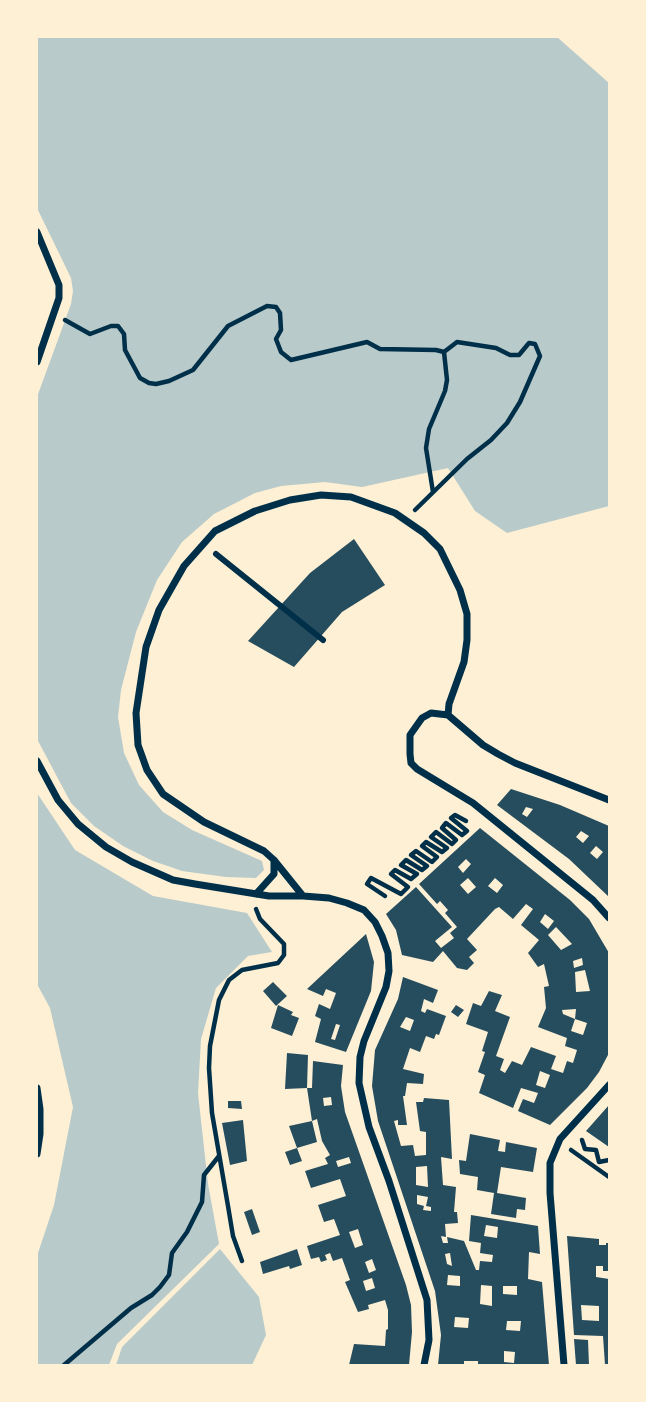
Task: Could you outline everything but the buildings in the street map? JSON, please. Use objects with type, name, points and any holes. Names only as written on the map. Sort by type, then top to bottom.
[{"type":"street","points":[[37,232],[59,285],[59,298],[37,362]]},
{"type":"street","points":[[303,895],[264,851],[204,822],[163,794],[147,770],[138,745],[136,713],[146,647],[159,610],[184,566],[215,531],[255,511],[290,500],[321,495],[351,497],[394,513],[424,533],[440,549],[460,590],[467,614],[464,662],[455,683],[448,715]]},
{"type":"street","points":[[216,554],[323,640]]},
{"type":"street","points":[[609,800],[507,759],[483,745],[448,715],[431,713],[422,718],[410,735],[411,763],[416,769],[473,803],[593,900],[609,918]]},
{"type":"street","points":[[37,761],[58,800],[78,824],[106,847],[132,862],[173,880],[256,894],[303,895],[338,900],[364,911],[375,922],[388,953],[389,971],[386,987],[364,1041],[359,1083],[369,1128],[428,1300],[429,1340],[424,1365]]},
{"type":"street","points":[[256,894],[274,874],[274,860]]},
{"type":"street","points":[[564,1365],[550,1194],[550,1163],[565,1132],[609,1085]]},
{"type":"street","points":[[37,1088],[40,1109],[37,1153]]},
{"type":"path","points":[[54,314],[90,334],[118,326],[124,334],[125,350],[131,362],[140,378],[149,383],[169,382],[192,370],[228,326],[267,306],[276,307],[280,313],[281,330],[276,339],[281,352],[290,360],[367,342],[380,349],[444,352]]},
{"type":"path","points":[[407,521],[433,492],[507,423],[520,402],[540,356],[535,344],[529,343],[519,355],[510,355],[496,348],[457,342],[444,352]]},
{"type":"path","points":[[433,492],[426,448],[429,429],[445,391],[447,380],[444,352]]},
{"type":"path","points":[[385,896],[367,884],[371,878],[401,894],[408,887],[391,874],[395,870],[411,879],[417,874],[401,864],[406,860],[422,870],[427,866],[411,855],[416,851],[432,862],[437,857],[422,846],[426,842],[442,852],[447,848],[431,837],[436,832],[452,844],[456,840],[442,828],[446,823],[462,835],[467,831],[451,818],[455,815],[466,821]]},
{"type":"path","points":[[242,1261],[233,1236],[211,1102],[209,1068],[213,1025],[223,990],[235,974],[242,970],[278,963],[284,955],[284,944],[260,919],[256,911],[256,894]]},
{"type":"path","points":[[582,1140],[585,1149],[596,1150],[599,1162],[609,1160]]},
{"type":"path","points":[[571,1150],[609,1177]]},
{"type":"path","points":[[64,1365],[131,1308],[152,1294],[169,1275],[172,1253],[187,1232],[202,1202],[204,1175],[220,1155]]},
{"type":"shaded area","points":[[37,37],[557,37],[609,83],[609,506],[507,533],[475,511],[448,468],[362,487],[325,482],[281,486],[255,493],[214,514],[182,542],[157,580],[136,632],[121,690],[118,717],[124,753],[139,785],[163,812],[192,830],[262,861],[264,870],[256,878],[182,871],[153,861],[123,846],[94,826],[71,803],[37,739],[37,397],[71,304],[73,291],[71,278],[37,208]]},
{"type":"shaded area","points":[[37,793],[75,850],[153,896],[247,913],[272,952],[248,956],[216,988],[201,1039],[198,1093],[208,1184],[219,1244],[117,1344],[109,1365],[37,1365],[37,1256],[54,1205],[73,1107],[50,1008],[37,984]]},
{"type":"shaded area","points":[[220,1249],[259,1297],[266,1335],[252,1365],[116,1365],[122,1347]]}]
